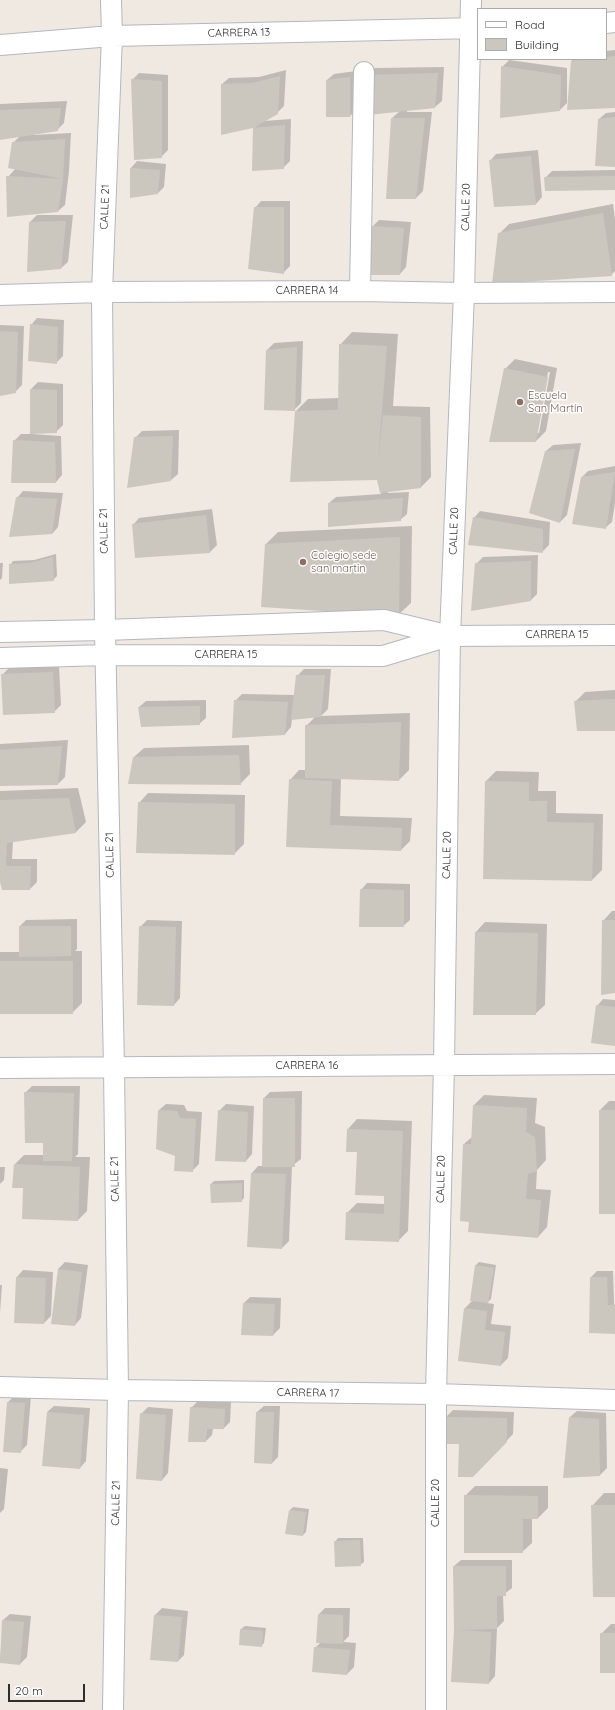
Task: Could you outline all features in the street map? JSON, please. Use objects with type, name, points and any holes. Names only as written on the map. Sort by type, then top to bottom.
[{"type":"street","name":"CALLE 21","points":[[111,0],[112,36],[102,292],[105,630],[114,1067],[118,1390],[113,1710]]},
{"type":"street","name":"CALLE 20","points":[[436,1710],[436,1394],[444,1065],[450,636],[474,29],[471,0]]},
{"type":"street","name":"CARRERA 13","points":[[0,45],[112,36],[474,29]]},
{"type":"street","points":[[360,291],[364,72]]},
{"type":"street","name":"CARRERA 14","points":[[0,295],[102,292],[615,292]]},
{"type":"street","name":"CARRERA 15","points":[[0,632],[105,630],[384,620],[450,636],[615,635]]},
{"type":"street","name":"CARRERA 15","points":[[0,658],[106,655],[383,656],[450,636]]},
{"type":"street","name":"CARRERA 16","points":[[0,1068],[615,1064]]},
{"type":"street","name":"CARRERA 17","points":[[0,1387],[436,1394],[615,1400]]},
{"type":"building","points":[[615,56],[615,108],[567,110],[571,61],[607,60],[607,57]]},
{"type":"building","points":[[501,66],[561,75],[560,111],[500,118]]},
{"type":"building","points":[[438,73],[435,108],[368,115],[367,75]]},
{"type":"building","points":[[280,76],[278,114],[253,128],[221,135],[221,84],[252,83]]},
{"type":"building","points":[[350,77],[350,117],[326,117],[326,80]]},
{"type":"building","points":[[131,79],[162,81],[162,158],[134,160]]},
{"type":"building","points":[[61,108],[58,131],[0,140],[0,110]]},
{"type":"building","points":[[615,117],[615,167],[595,166],[598,119]]},
{"type":"building","points":[[391,118],[425,118],[416,199],[386,199]]},
{"type":"building","points":[[285,125],[284,169],[252,171],[253,128]]},
{"type":"building","points":[[65,139],[63,179],[8,168],[12,142]]},
{"type":"building","points":[[531,156],[536,205],[494,207],[489,160]]},
{"type":"building","points":[[130,168],[160,170],[158,194],[130,198]]},
{"type":"building","points":[[6,176],[63,179],[58,212],[7,217]]},
{"type":"building","points":[[615,176],[615,190],[545,191],[544,177]]},
{"type":"building","points":[[254,207],[284,207],[284,274],[248,269]]},
{"type":"building","points":[[603,213],[612,276],[492,284],[498,233]]},
{"type":"building","points":[[66,221],[61,269],[27,272],[29,222]]},
{"type":"building","points":[[371,226],[404,228],[400,275],[369,275]]},
{"type":"building","points":[[30,324],[58,327],[57,364],[28,361]]},
{"type":"building","points":[[0,331],[18,332],[16,393],[0,396]]},
{"type":"building","points":[[339,344],[387,346],[378,461],[383,415],[421,417],[421,488],[380,493],[377,480],[290,482],[295,411],[338,410]]},
{"type":"building","points":[[297,347],[295,411],[264,410],[266,350]]},
{"type":"building","points":[[504,368],[548,377],[536,442],[489,442]]},
{"type":"building","points":[[30,389],[57,390],[57,433],[30,434]]},
{"type":"building","points":[[173,436],[171,481],[127,488],[134,437]]},
{"type":"building","points":[[13,440],[55,442],[56,483],[11,483]]},
{"type":"building","points":[[575,449],[560,523],[529,513],[545,451]]},
{"type":"building","points":[[615,472],[606,529],[572,524],[581,477]]},
{"type":"building","points":[[16,497],[57,499],[52,534],[9,537]]},
{"type":"building","points":[[403,498],[401,521],[328,527],[328,503]]},
{"type":"building","points":[[206,515],[210,553],[135,558],[132,524]]},
{"type":"building","points":[[473,517],[543,529],[543,553],[468,545]]},
{"type":"building","points":[[400,537],[399,616],[261,607],[265,544]]},
{"type":"building","points":[[53,557],[54,581],[9,584],[9,564],[30,563]]},
{"type":"building","points":[[531,561],[531,601],[471,611],[475,563]]},
{"type":"building","points":[[53,672],[55,713],[3,715],[1,674]]},
{"type":"building","points":[[296,675],[325,675],[321,717],[291,720]]},
{"type":"building","points":[[615,699],[615,731],[577,731],[574,701]]},
{"type":"building","points":[[234,700],[288,702],[285,735],[232,738]]},
{"type":"building","points":[[200,706],[200,725],[141,727],[138,707]]},
{"type":"building","points":[[401,722],[399,781],[305,778],[305,725]]},
{"type":"building","points":[[62,746],[58,785],[0,786],[0,750]]},
{"type":"building","points":[[239,755],[241,785],[128,784],[133,757]]},
{"type":"building","points":[[289,779],[332,781],[330,825],[402,828],[401,851],[286,847]]},
{"type":"building","points":[[485,781],[529,782],[529,801],[547,801],[547,822],[594,823],[592,881],[483,879]]},
{"type":"building","points":[[69,798],[76,833],[7,843],[6,866],[31,866],[30,890],[2,890],[0,882],[0,800]]},
{"type":"building","points":[[138,802],[235,804],[235,855],[136,853]]},
{"type":"building","points":[[360,889],[404,890],[404,927],[359,927]]},
{"type":"building","points":[[602,920],[615,920],[615,993],[601,995]]},
{"type":"building","points":[[19,926],[71,926],[71,956],[19,957]]},
{"type":"building","points":[[139,926],[176,927],[174,1006],[137,1005]]},
{"type":"building","points":[[475,932],[538,933],[536,1015],[473,1015]]},
{"type":"building","points":[[0,961],[73,961],[73,1014],[0,1014]]},
{"type":"building","points":[[596,1005],[615,1007],[615,1046],[591,1043]]},
{"type":"building","points":[[24,1092],[74,1093],[72,1161],[43,1161],[43,1143],[25,1143]]},
{"type":"building","points":[[263,1098],[295,1098],[295,1167],[262,1167]]},
{"type":"building","points":[[473,1105],[527,1108],[526,1132],[535,1137],[537,1171],[528,1174],[526,1199],[541,1200],[538,1238],[468,1232],[469,1222],[460,1221],[463,1144],[471,1144]]},
{"type":"building","points":[[158,1110],[177,1111],[180,1118],[196,1119],[193,1172],[174,1171],[175,1156],[156,1149]]},
{"type":"building","points":[[218,1110],[248,1112],[246,1162],[215,1161]]},
{"type":"building","points":[[599,1110],[615,1110],[615,1214],[599,1214]]},
{"type":"building","points":[[347,1129],[403,1131],[399,1242],[345,1240],[346,1212],[384,1214],[384,1196],[355,1195],[357,1152],[346,1152]]},
{"type":"building","points":[[14,1164],[80,1167],[78,1221],[22,1219],[23,1188],[12,1188]]},
{"type":"building","points":[[251,1173],[286,1174],[282,1249],[247,1247]]},
{"type":"building","points":[[242,1183],[242,1202],[211,1203],[210,1184]]},
{"type":"building","points":[[475,1265],[494,1268],[488,1303],[470,1301]]},
{"type":"building","points":[[58,1269],[82,1272],[75,1326],[51,1324]]},
{"type":"building","points":[[16,1277],[46,1278],[44,1324],[14,1323]]},
{"type":"building","points":[[590,1277],[607,1277],[608,1305],[615,1305],[615,1334],[589,1333]]},
{"type":"building","points":[[243,1303],[275,1304],[273,1336],[241,1335]]},
{"type":"building","points":[[464,1308],[487,1311],[485,1330],[505,1332],[501,1366],[458,1361]]},
{"type":"building","points":[[7,1402],[25,1403],[21,1453],[3,1452]]},
{"type":"building","points":[[190,1407],[225,1409],[224,1429],[207,1429],[206,1442],[188,1442]]},
{"type":"building","points":[[47,1412],[84,1415],[80,1469],[42,1466]]},
{"type":"building","points":[[256,1412],[274,1412],[272,1464],[254,1463]]},
{"type":"building","points":[[140,1413],[166,1415],[162,1481],[136,1479]]},
{"type":"building","points":[[445,1417],[507,1418],[507,1442],[473,1477],[458,1477],[459,1444],[444,1444]]},
{"type":"building","points":[[569,1417],[599,1419],[600,1476],[563,1478]]},
{"type":"building","points":[[464,1495],[538,1496],[538,1519],[523,1519],[523,1553],[464,1553]]},
{"type":"building","points":[[591,1505],[615,1505],[615,1597],[593,1597]]},
{"type":"building","points":[[289,1510],[306,1512],[303,1536],[285,1534]]},
{"type":"building","points":[[360,1540],[361,1566],[335,1567],[334,1541]]},
{"type":"building","points":[[453,1566],[506,1566],[506,1596],[497,1596],[497,1629],[457,1630],[491,1632],[489,1684],[451,1682],[454,1630]]},
{"type":"building","points":[[318,1614],[343,1615],[343,1644],[316,1643]]},
{"type":"building","points":[[154,1615],[182,1617],[178,1662],[150,1660]]},
{"type":"building","points":[[2,1620],[24,1622],[20,1665],[0,1663]]},
{"type":"building","points":[[240,1629],[263,1631],[262,1647],[239,1645]]},
{"type":"building","points":[[600,1633],[615,1633],[615,1673],[600,1673]]},
{"type":"building","points":[[314,1647],[350,1650],[347,1675],[312,1672]]},
{"type":"place","name":"Escuela San Martín","points":[[520,402]]},
{"type":"place","name":"Colegio sede san martin","points":[[303,562]]}]
